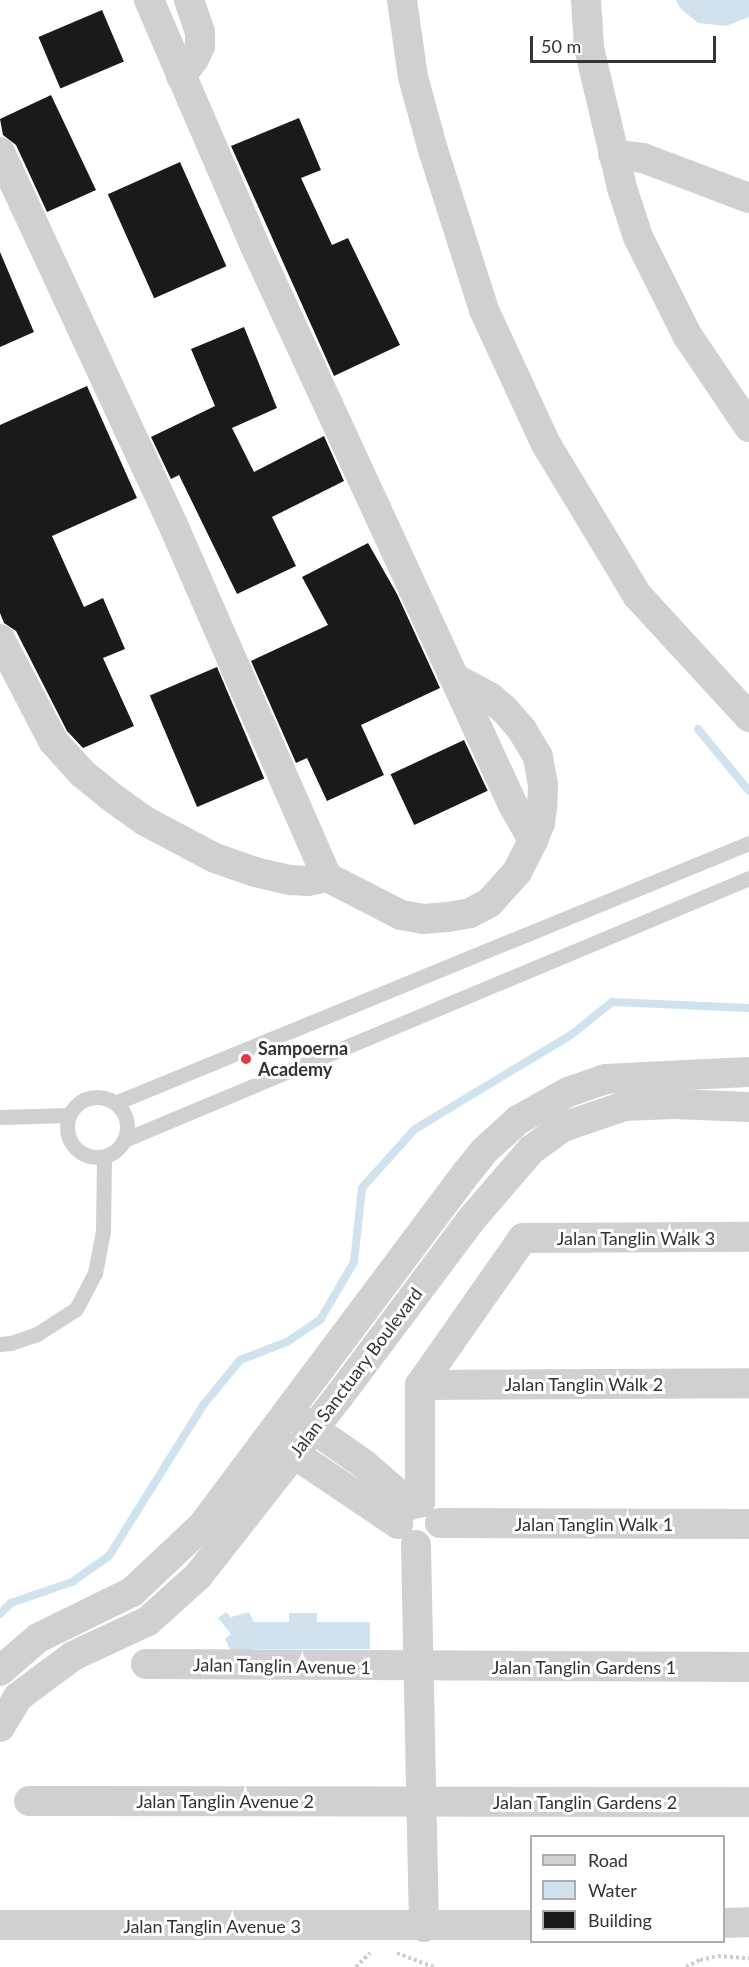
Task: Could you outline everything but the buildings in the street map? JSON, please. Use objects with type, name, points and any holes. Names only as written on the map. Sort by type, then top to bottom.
[{"type":"street","points":[[149,0],[275,289],[458,680],[513,805],[534,840]]},
{"type":"street","points":[[181,76],[194,59],[200,46],[200,32],[189,0]]},
{"type":"street","points":[[402,0],[413,77],[484,310],[541,433],[637,595],[749,717]]},
{"type":"street","points":[[586,0],[589,48],[613,154],[638,237],[687,335],[749,427]]},
{"type":"street","points":[[0,152],[174,527],[327,877]]},
{"type":"street","points":[[613,154],[643,158],[749,198]]},
{"type":"street","points":[[0,639],[53,741],[82,773],[145,821],[215,858],[255,872],[290,880],[308,881],[327,877],[401,915],[424,918],[470,913],[489,903],[517,872],[540,823],[543,784],[538,757],[522,730],[504,709],[490,697],[458,680]]},
{"type":"street","name":"Jalan Sanctuary Boulevard","points":[[0,1671],[38,1638],[132,1592],[155,1573],[203,1525],[473,1165],[518,1120],[568,1092],[605,1079],[749,1072]]},
{"type":"street","name":"Jalan Sanctuary Boulevard","points":[[0,1727],[18,1697],[73,1656],[148,1621],[198,1576],[313,1429],[470,1221],[531,1150],[563,1128],[625,1106],[672,1104],[749,1107]]},
{"type":"street","name":"Jalan Tanglin Walk 3","points":[[420,1385],[523,1238],[749,1237]]},
{"type":"street","name":"Jalan Tanglin Walk 2","points":[[420,1385],[749,1383]]},
{"type":"street","points":[[420,1385],[417,1520],[424,1927]]},
{"type":"street","points":[[288,1410],[365,1465],[417,1520]]},
{"type":"street","points":[[268,1436],[293,1454],[417,1520]]},
{"type":"street","name":"Jalan Tanglin Walk 1","points":[[417,1520],[749,1524]]},
{"type":"street","name":"Jalan Tanglin Avenue 1","points":[[146,1664],[419,1667]]},
{"type":"street","name":"Jalan Tanglin Gardens 1","points":[[419,1667],[749,1667]]},
{"type":"street","name":"Jalan Tanglin Avenue 2","points":[[29,1801],[421,1801]]},
{"type":"street","name":"Jalan Tanglin Gardens 2","points":[[421,1801],[749,1802]]},
{"type":"street","points":[[725,1923],[749,1922]]},
{"type":"street","name":"Jalan Tanglin Avenue 3","points":[[0,1925],[424,1927],[530,1925]]},
{"type":"lane","points":[[115,1103],[749,843]]},
{"type":"lane","points":[[124,1140],[749,878]]},
{"type":"lane","points":[[102,1097],[115,1103],[126,1120],[124,1140],[120,1147],[104,1157],[83,1155],[68,1139],[66,1128],[69,1115],[77,1104],[89,1098],[102,1097]]},
{"type":"lane","points":[[0,1117],[69,1115]]},
{"type":"lane","points":[[0,1344],[11,1343],[37,1334],[76,1309],[95,1273],[103,1231],[104,1157]]},
{"type":"path","points":[[356,1967],[371,1951],[381,1951]]},
{"type":"path","points":[[391,1951],[433,1967]]},
{"type":"path","points":[[686,1967],[700,1960],[718,1956],[749,1958]]},
{"type":"water","points":[[676,0],[749,0],[749,17],[726,26],[698,23],[680,8]]},
{"type":"water","points":[[226,1612],[231,1617],[249,1612],[254,1622],[289,1622],[289,1613],[317,1613],[317,1622],[370,1622],[370,1649],[254,1649],[232,1654],[225,1639],[231,1634],[218,1618]]},
{"type":"waterway","points":[[698,729],[749,791]]},
{"type":"waterway","points":[[0,1614],[11,1603],[72,1582],[109,1556],[204,1404],[240,1360],[287,1342],[320,1320],[354,1262],[362,1188],[415,1129],[571,1035],[612,1002],[749,1008]]},
{"type":"place","name":"Sampoerna Academy","points":[[246,1059]]}]
